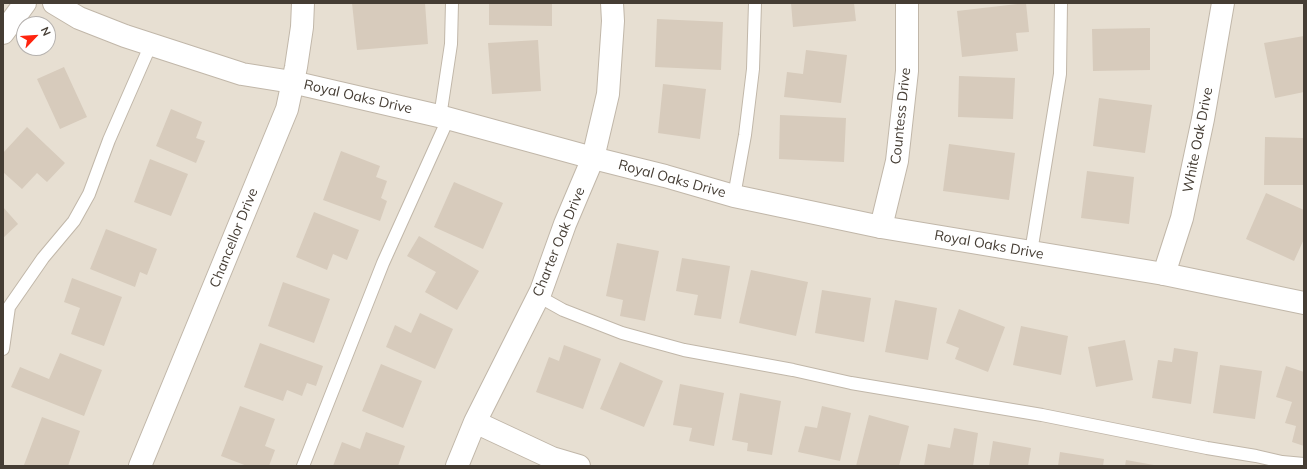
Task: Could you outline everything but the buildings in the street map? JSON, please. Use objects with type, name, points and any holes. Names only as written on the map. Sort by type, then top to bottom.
[{"type":"street","points":[[3,33],[25,3]]},
{"type":"street","name":"Royal Oaks Drive","points":[[54,3],[79,18],[125,36],[242,74],[292,82],[444,118],[665,176],[734,196],[881,227],[1164,274],[1304,303]]},
{"type":"street","name":"Chancellor Drive","points":[[140,466],[287,109],[296,67],[302,27],[303,3]]},
{"type":"street","name":"Charter Oak Drive","points":[[456,466],[475,422],[538,296],[565,224],[593,158],[608,94],[613,21],[612,3]]},
{"type":"street","name":"Countess Drive","points":[[881,227],[897,161],[907,70],[907,3]]},
{"type":"street","name":"White Oak Drive","points":[[1164,274],[1182,218],[1203,120],[1223,3]]},
{"type":"street","points":[[475,422],[552,458],[579,466]]},
{"type":"lane","points":[[303,466],[444,118],[452,44],[452,3]]},
{"type":"lane","points":[[734,196],[745,135],[753,69],[755,3]]},
{"type":"lane","points":[[1031,252],[1060,74],[1061,3]]},
{"type":"lane","points":[[3,349],[9,307],[44,258],[74,221],[89,194],[109,140],[151,44]]},
{"type":"lane","points":[[538,296],[563,310],[622,333],[684,350],[793,370],[851,383],[1035,414],[1282,462],[1304,464]]},
{"type":"shaded area","points":[[3,3],[1304,3],[1304,466],[3,466]]}]
